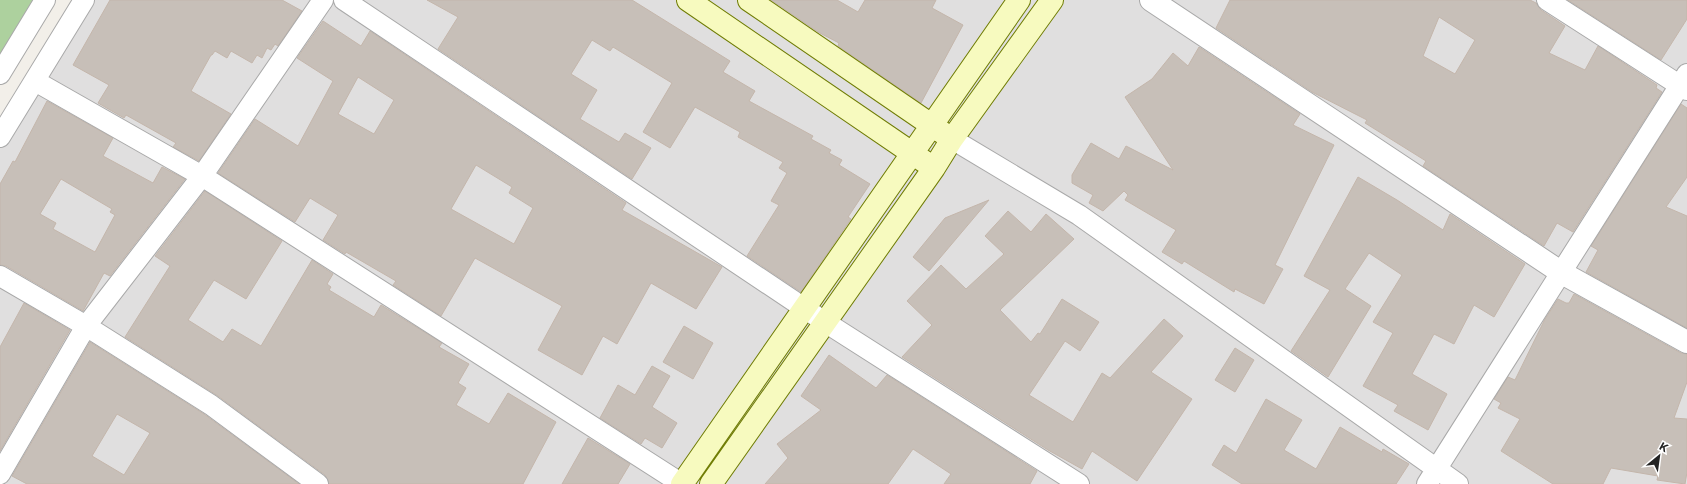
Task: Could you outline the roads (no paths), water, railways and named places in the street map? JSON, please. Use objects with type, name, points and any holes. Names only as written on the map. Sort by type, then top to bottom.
[{"type":"main road","points":[[688,0],[934,168]]},
{"type":"main road","points":[[749,0],[952,139]]},
{"type":"main road","points":[[682,484],[1019,0]]},
{"type":"main road","points":[[711,484],[934,168],[952,139],[1052,0]]},
{"type":"street","points":[[0,74],[45,0]]},
{"type":"street","points":[[0,136],[84,0]]},
{"type":"street","points":[[0,474],[86,326],[202,176],[323,0]]},
{"type":"street","points":[[344,0],[825,322],[1079,484]]},
{"type":"street","points":[[1150,0],[1562,273],[1687,342]]},
{"type":"street","points":[[1431,477],[1685,84],[1546,0]]},
{"type":"street","points":[[35,81],[202,176],[682,484]]},
{"type":"street","points":[[952,139],[1079,215],[1431,477],[1458,484]]},
{"type":"street","points":[[0,276],[86,326],[211,405],[318,484]]}]
